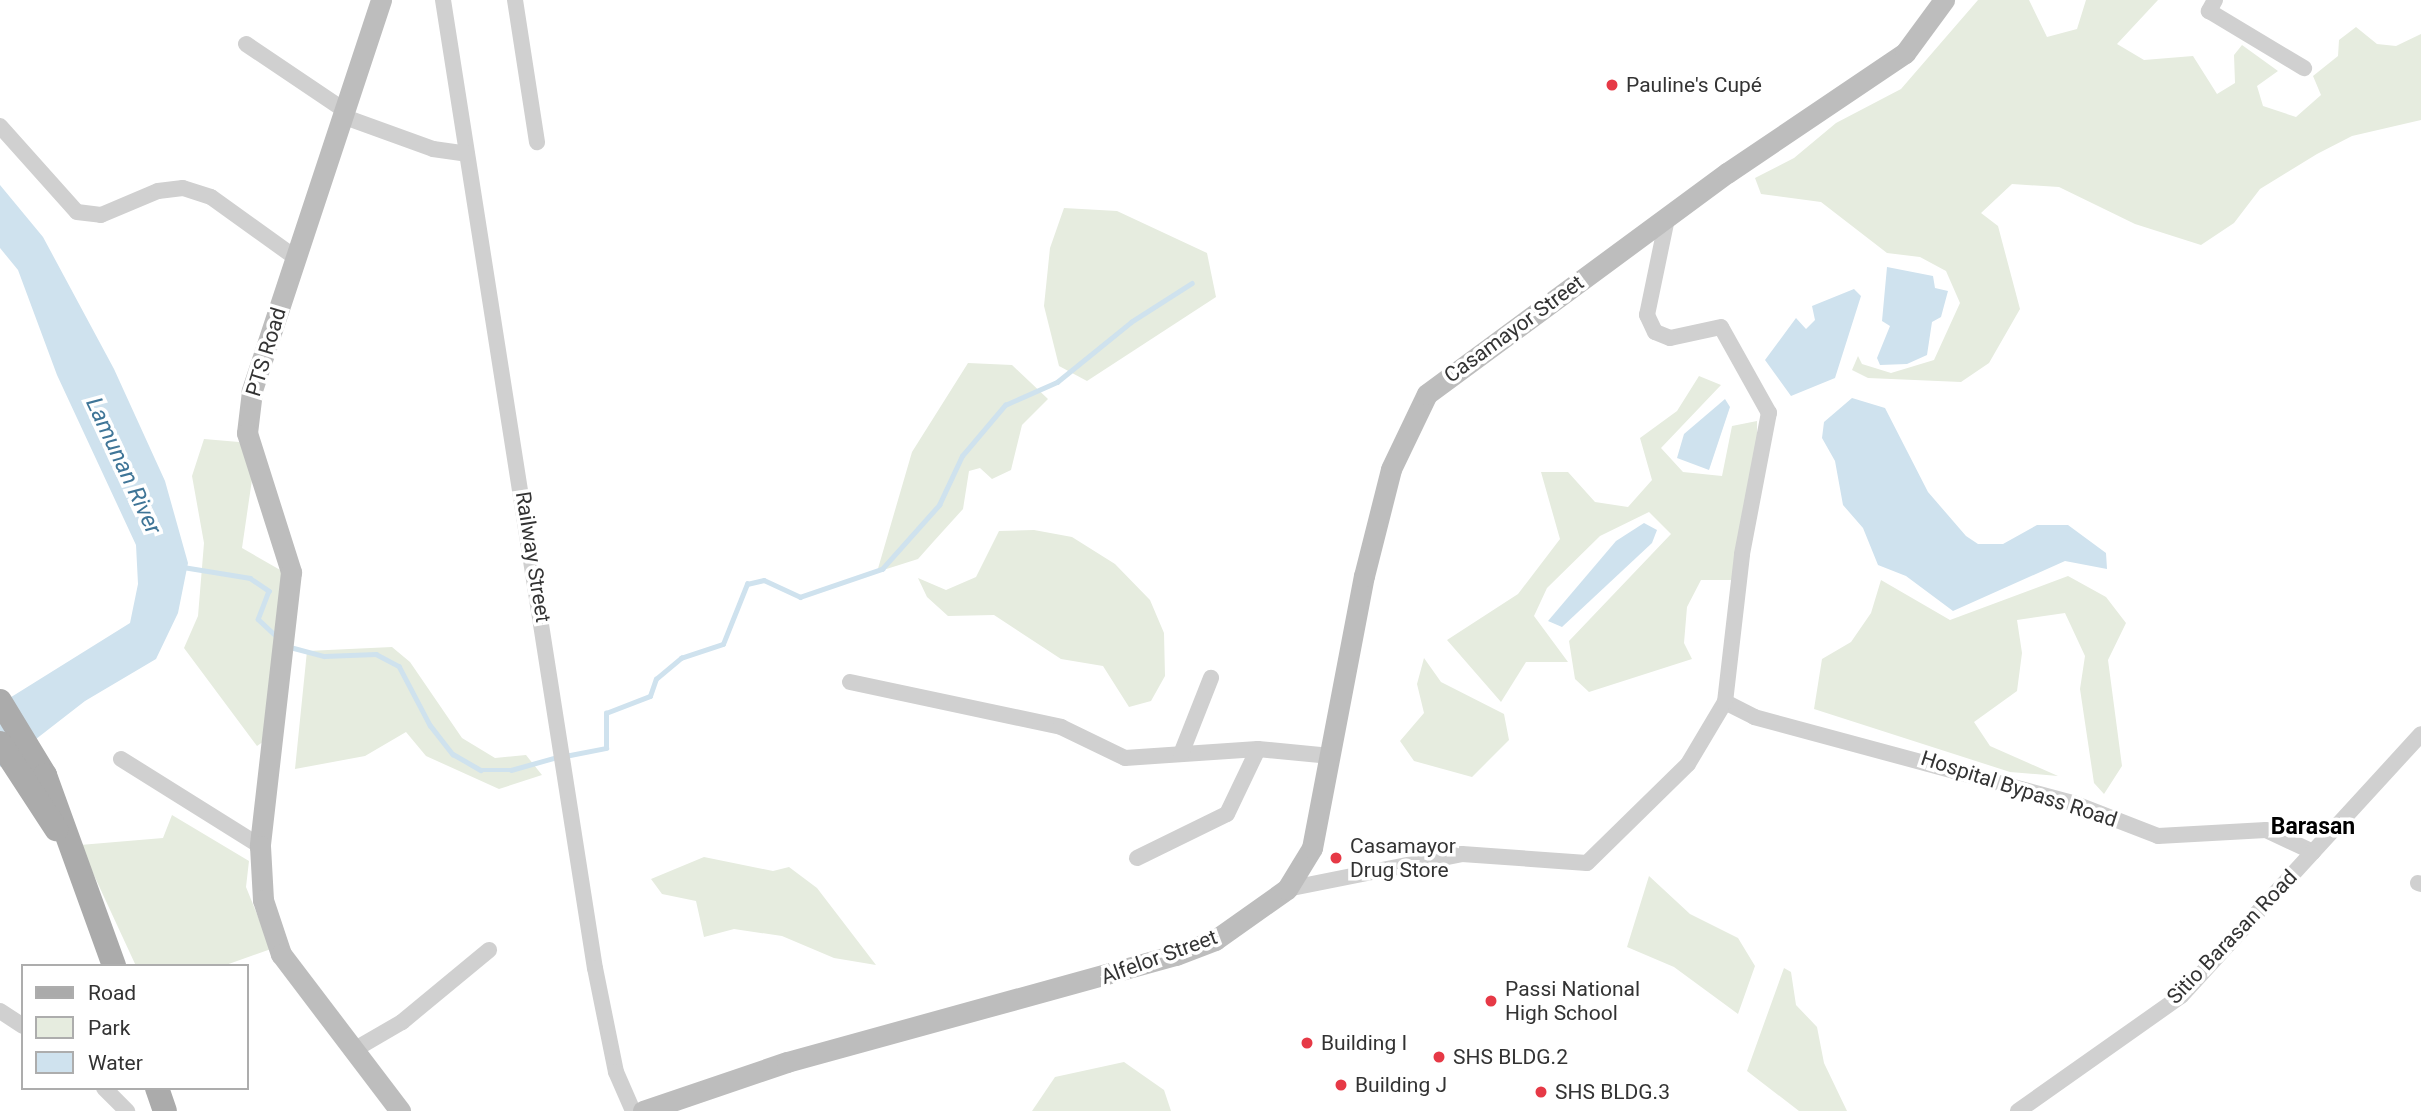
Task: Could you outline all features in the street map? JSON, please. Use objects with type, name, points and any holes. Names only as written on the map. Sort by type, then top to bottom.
[{"type":"main road","points":[[0,701],[25,763],[66,844],[113,964]]},
{"type":"main road","points":[[0,743],[25,763]]},
{"type":"main road","points":[[158,1090],[165,1111]]},
{"type":"street","name":"Railway Street","points":[[443,0],[598,982],[616,1072],[633,1111]]},
{"type":"street","points":[[515,0],[537,142]]},
{"type":"street","name":"Casamayor Street","points":[[1287,890],[1312,848],[1364,576],[1407,427],[1427,394],[1460,366],[1667,218],[1905,53],[1944,0]]},
{"type":"street","points":[[2215,0],[2209,11],[2304,68]]},
{"type":"street","name":"PTS Road","points":[[377,2],[253,391],[247,433],[291,572],[279,712],[260,846],[263,900],[281,954],[400,1111]]},
{"type":"street","points":[[247,44],[343,113],[433,149],[467,154]]},
{"type":"street","points":[[0,126],[77,212],[100,215],[158,191],[183,188],[211,197],[296,258]]},
{"type":"street","points":[[1667,218],[1647,315],[1655,332],[1670,338],[1721,327],[1769,413],[1742,554],[1725,702]]},
{"type":"street","points":[[1181,754],[1211,678]]},
{"type":"street","points":[[850,682],[1062,727],[1125,758],[1258,749],[1331,756]]},
{"type":"street","name":"Hospital Bypass Road","points":[[1725,702],[1754,717],[2073,803],[2158,835],[2266,830],[2314,852]]},
{"type":"street","name":"Alfelor Street","points":[[643,1111],[787,1062],[1177,955],[1215,940],[1287,890],[1462,854],[1587,863],[1688,764],[1725,702]]},
{"type":"street","name":"Sitio Barasan Road","points":[[2018,1111],[2181,996],[2421,734]]},
{"type":"street","points":[[1137,858],[1227,814],[1258,749]]},
{"type":"street","points":[[121,759],[260,846]]},
{"type":"street","points":[[352,1051],[401,1022],[489,950]]},
{"type":"street","points":[[0,1011],[21,1025]]},
{"type":"street","points":[[106,1090],[127,1111]]},
{"type":"green space","points":[[1978,0],[2029,0],[2047,37],[2077,29],[2086,0],[2158,0],[2117,44],[2144,60],[2193,56],[2217,94],[2235,83],[2234,55],[2242,45],[2278,71],[2257,86],[2263,106],[2296,117],[2321,95],[2313,76],[2338,56],[2339,40],[2356,27],[2377,44],[2396,46],[2421,34],[2421,120],[2352,136],[2317,154],[2260,189],[2234,223],[2201,245],[2135,224],[2059,187],[2012,184],[1981,213],[1998,226],[2020,309],[1989,363],[1961,382],[1868,378],[1852,370],[1858,356],[1862,364],[1891,373],[1934,360],[1960,303],[1946,271],[1920,257],[1887,253],[1821,202],[1761,194],[1755,178],[1794,158],[1836,123],[1901,89]]},
{"type":"green space","points":[[1064,208],[1117,211],[1207,253],[1216,297],[1087,381],[1059,366],[1044,306],[1050,248]]},
{"type":"green space","points":[[968,363],[1012,365],[1048,399],[1022,425],[1011,470],[992,479],[980,468],[969,471],[963,509],[918,559],[877,572],[912,452]]},
{"type":"green space","points":[[1699,376],[1721,385],[1661,448],[1683,472],[1722,476],[1732,426],[1757,421],[1757,469],[1732,580],[1701,580],[1687,607],[1684,643],[1692,659],[1589,692],[1575,679],[1569,641],[1671,534],[1649,512],[1600,536],[1547,588],[1534,616],[1568,662],[1526,662],[1501,702],[1447,640],[1518,594],[1560,539],[1541,472],[1568,472],[1595,502],[1628,507],[1652,480],[1640,438],[1677,411]]},
{"type":"green space","points":[[204,439],[239,442],[254,466],[242,548],[282,571],[267,739],[257,746],[184,648],[198,616],[204,543],[192,476]]},
{"type":"green space","points":[[1034,530],[1072,537],[1115,564],[1150,600],[1164,633],[1165,676],[1151,701],[1129,707],[1103,666],[1061,659],[994,615],[948,616],[927,597],[918,578],[946,590],[976,577],[999,531]]},
{"type":"green space","points":[[2068,576],[2106,597],[2126,623],[2108,660],[2122,766],[2104,794],[2094,783],[2080,689],[2085,656],[2065,613],[2017,620],[2022,653],[2017,691],[1974,722],[1990,746],[2058,776],[2010,772],[1814,709],[1822,659],[1851,642],[1871,613],[1881,580],[1950,620]]},
{"type":"green space","points":[[392,647],[410,662],[462,738],[495,758],[526,755],[542,775],[499,789],[426,756],[406,732],[365,756],[295,769],[307,651]]},
{"type":"green space","points":[[1424,658],[1441,682],[1504,714],[1509,740],[1472,777],[1414,761],[1400,741],[1424,713],[1417,684]]},
{"type":"green space","points":[[172,815],[249,861],[246,887],[271,949],[229,964],[135,964],[80,845],[163,838]]},
{"type":"green space","points":[[704,857],[773,871],[789,867],[817,888],[876,965],[834,958],[782,936],[734,929],[704,937],[696,901],[662,894],[651,879]]},
{"type":"green space","points":[[1649,876],[1690,914],[1738,938],[1755,966],[1738,1014],[1674,967],[1627,947]]},
{"type":"green space","points":[[1784,968],[1791,972],[1796,1005],[1817,1027],[1824,1063],[1847,1111],[1799,1111],[1747,1071]]},
{"type":"green space","points":[[1124,1062],[1164,1090],[1171,1111],[1032,1111],[1055,1077]]},
{"type":"water","name":"Lamunan River","points":[[0,185],[43,237],[114,369],[165,481],[188,563],[178,613],[156,659],[85,701],[0,767],[0,704],[130,623],[138,584],[136,545],[57,375],[18,270],[0,248]]},
{"type":"water","points":[[1887,267],[1933,276],[1935,288],[1948,291],[1941,317],[1932,322],[1927,355],[1907,364],[1880,365],[1877,358],[1890,326],[1882,321]]},
{"type":"water","points":[[1854,289],[1861,296],[1835,378],[1791,396],[1765,360],[1796,318],[1806,329],[1815,320],[1812,306]]},
{"type":"water","points":[[1852,398],[1885,408],[1928,492],[1966,536],[1978,544],[2003,544],[2037,525],[2068,525],[2106,553],[2107,569],[2065,561],[1953,611],[1906,576],[1878,565],[1863,528],[1843,505],[1835,461],[1822,438],[1824,422]]},
{"type":"water","points":[[1725,399],[1730,407],[1709,470],[1677,458],[1684,434]]},
{"type":"water","points":[[1644,523],[1657,530],[1652,543],[1562,627],[1548,621],[1616,541]]},
{"type":"waterway","points":[[565,756],[606,748],[606,713],[650,696],[656,679],[681,658],[723,644],[747,584],[764,580],[800,597],[882,569],[939,505],[962,456],[1005,405],[1057,382],[1131,322],[1192,283]]},
{"type":"waterway","points":[[183,567],[250,578],[269,591],[258,619],[275,635]]},
{"type":"waterway","points":[[290,647],[324,656],[376,654],[399,666],[430,725],[453,754],[481,770],[511,770],[557,757]]},
{"type":"place","name":"Pauline's Cupé","points":[[1612,85]]},
{"type":"place","name":"Casamayor Drug Store","points":[[1336,858]]},
{"type":"place","name":"Passi National High School","points":[[1491,1001]]},
{"type":"place","name":"Building I","points":[[1307,1043]]},
{"type":"place","name":"SHS BLDG.2","points":[[1439,1057]]},
{"type":"place","name":"Building J","points":[[1341,1085]]},
{"type":"place","name":"SHS BLDG.3","points":[[1541,1092]]},
{"type":"district","name":"Barasan","points":[[2313,827]]}]
